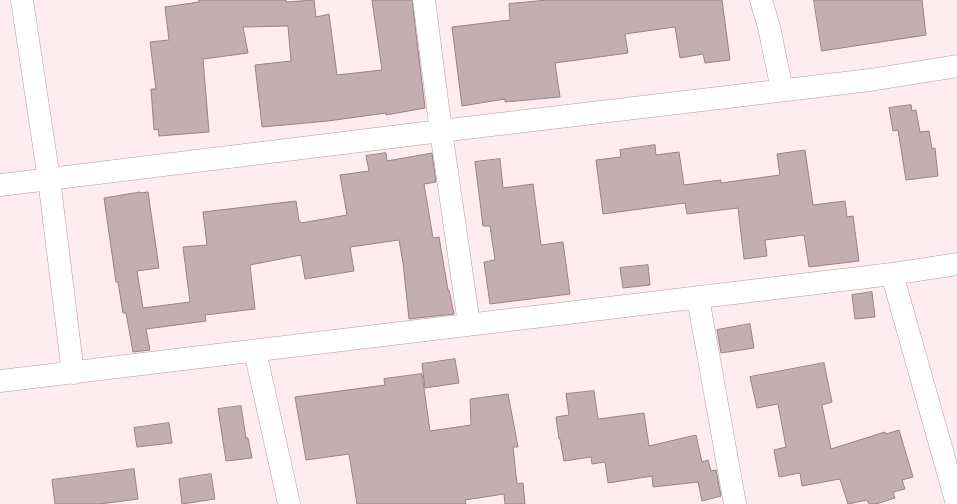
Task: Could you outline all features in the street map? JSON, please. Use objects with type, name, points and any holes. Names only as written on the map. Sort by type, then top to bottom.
[{"type":"street","points":[[22,0],[49,179],[73,372]]},
{"type":"street","points":[[424,0],[469,324]]},
{"type":"street","points":[[761,0],[769,27],[782,90]]},
{"type":"street","points":[[0,185],[870,80],[957,66]]},
{"type":"street","points":[[0,381],[469,324],[698,298],[892,274],[957,264]]},
{"type":"street","points":[[892,274],[957,504]]},
{"type":"street","points":[[698,298],[735,504]]},
{"type":"street","points":[[255,351],[289,504]]},
{"type":"building","points":[[199,0],[286,0],[286,2],[314,0],[316,17],[329,14],[337,75],[382,70],[372,0],[412,0],[425,108],[386,115],[386,113],[328,121],[262,127],[255,65],[291,61],[288,26],[243,27],[248,53],[203,59],[209,132],[159,136],[158,129],[154,130],[151,89],[156,89],[150,42],[169,40],[165,7],[199,2]]},
{"type":"building","points":[[548,0],[722,0],[730,60],[705,63],[703,54],[680,58],[675,27],[625,34],[628,53],[555,63],[560,97],[505,102],[505,99],[462,106],[452,27],[510,20],[509,4]]},
{"type":"building","points":[[814,0],[922,0],[926,35],[822,51]]},
{"type":"building","points":[[911,105],[912,111],[916,110],[920,132],[929,131],[932,149],[935,148],[938,176],[906,180],[898,130],[893,131],[889,108]]},
{"type":"building","points":[[655,145],[656,155],[679,152],[684,185],[721,180],[721,183],[780,175],[777,154],[805,150],[813,205],[845,201],[847,217],[853,216],[859,261],[809,267],[804,235],[765,240],[767,256],[744,259],[738,208],[687,214],[685,203],[603,214],[596,160],[621,157],[620,150]]},
{"type":"building","points":[[386,153],[387,161],[432,153],[436,182],[424,184],[433,238],[439,237],[448,290],[454,314],[409,319],[399,240],[350,247],[354,271],[305,279],[301,255],[250,265],[255,309],[205,315],[206,321],[146,329],[150,350],[133,352],[126,313],[123,313],[118,282],[116,282],[104,198],[148,192],[159,268],[137,271],[143,308],[190,302],[183,247],[207,245],[203,212],[296,201],[299,221],[301,223],[347,215],[340,175],[369,171],[366,156]]},
{"type":"building","points":[[500,159],[503,188],[533,184],[541,245],[563,242],[570,294],[490,304],[484,262],[495,260],[490,226],[483,226],[475,162]]},
{"type":"building","points":[[648,265],[650,285],[623,288],[620,268]]},
{"type":"building","points":[[872,292],[875,317],[855,319],[852,295]]},
{"type":"building","points":[[750,324],[754,348],[721,353],[717,330]]},
{"type":"building","points":[[455,359],[459,383],[425,388],[422,364]]},
{"type":"building","points":[[824,363],[832,402],[822,405],[831,449],[885,432],[886,434],[899,430],[913,477],[902,480],[905,489],[893,492],[895,498],[876,504],[869,504],[867,500],[848,504],[840,479],[802,486],[800,473],[779,477],[774,450],[786,447],[778,404],[757,408],[750,377]]},
{"type":"building","points":[[422,374],[430,431],[471,425],[470,399],[508,394],[518,447],[513,447],[517,484],[523,483],[525,504],[505,504],[504,494],[465,500],[466,504],[357,504],[349,454],[306,460],[295,397],[385,385],[384,379]]},
{"type":"building","points":[[594,391],[598,419],[644,413],[649,446],[696,435],[702,462],[708,460],[711,471],[716,470],[721,496],[702,501],[698,482],[653,487],[652,476],[608,483],[605,462],[592,464],[591,457],[564,461],[556,417],[569,415],[566,394]]},
{"type":"building","points":[[241,406],[246,438],[248,438],[252,458],[226,461],[218,409]]},
{"type":"building","points":[[169,423],[172,443],[137,447],[134,428]]},
{"type":"building","points":[[134,469],[138,499],[100,504],[55,504],[52,480]]},
{"type":"building","points":[[211,474],[215,499],[182,504],[179,479]]}]
